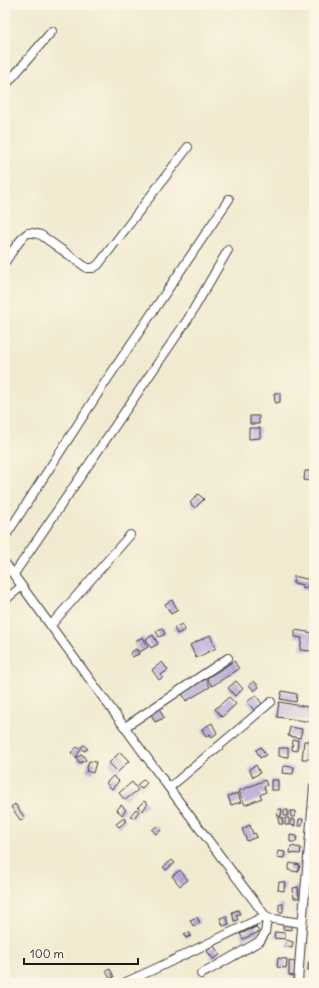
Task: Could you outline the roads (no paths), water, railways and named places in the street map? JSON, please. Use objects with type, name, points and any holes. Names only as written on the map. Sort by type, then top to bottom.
[{"type":"street","points":[[5,86],[52,31]]},
{"type":"street","points":[[5,262],[28,233],[35,233],[41,235],[87,268],[93,268],[98,265],[188,147]]},
{"type":"street","points":[[5,537],[104,384],[229,199]]},
{"type":"street","points":[[14,574],[188,319],[228,250]]},
{"type":"street","points":[[51,625],[130,535]]},
{"type":"street","points":[[5,563],[169,788],[266,917],[265,933],[260,940],[210,970],[200,974]]},
{"type":"street","points":[[5,600],[22,586]]},
{"type":"street","points":[[125,727],[228,658]]},
{"type":"street","points":[[169,788],[271,702]]},
{"type":"street","points":[[298,983],[302,923],[310,888],[314,786]]},
{"type":"street","points":[[124,983],[266,917],[302,923]]}]
